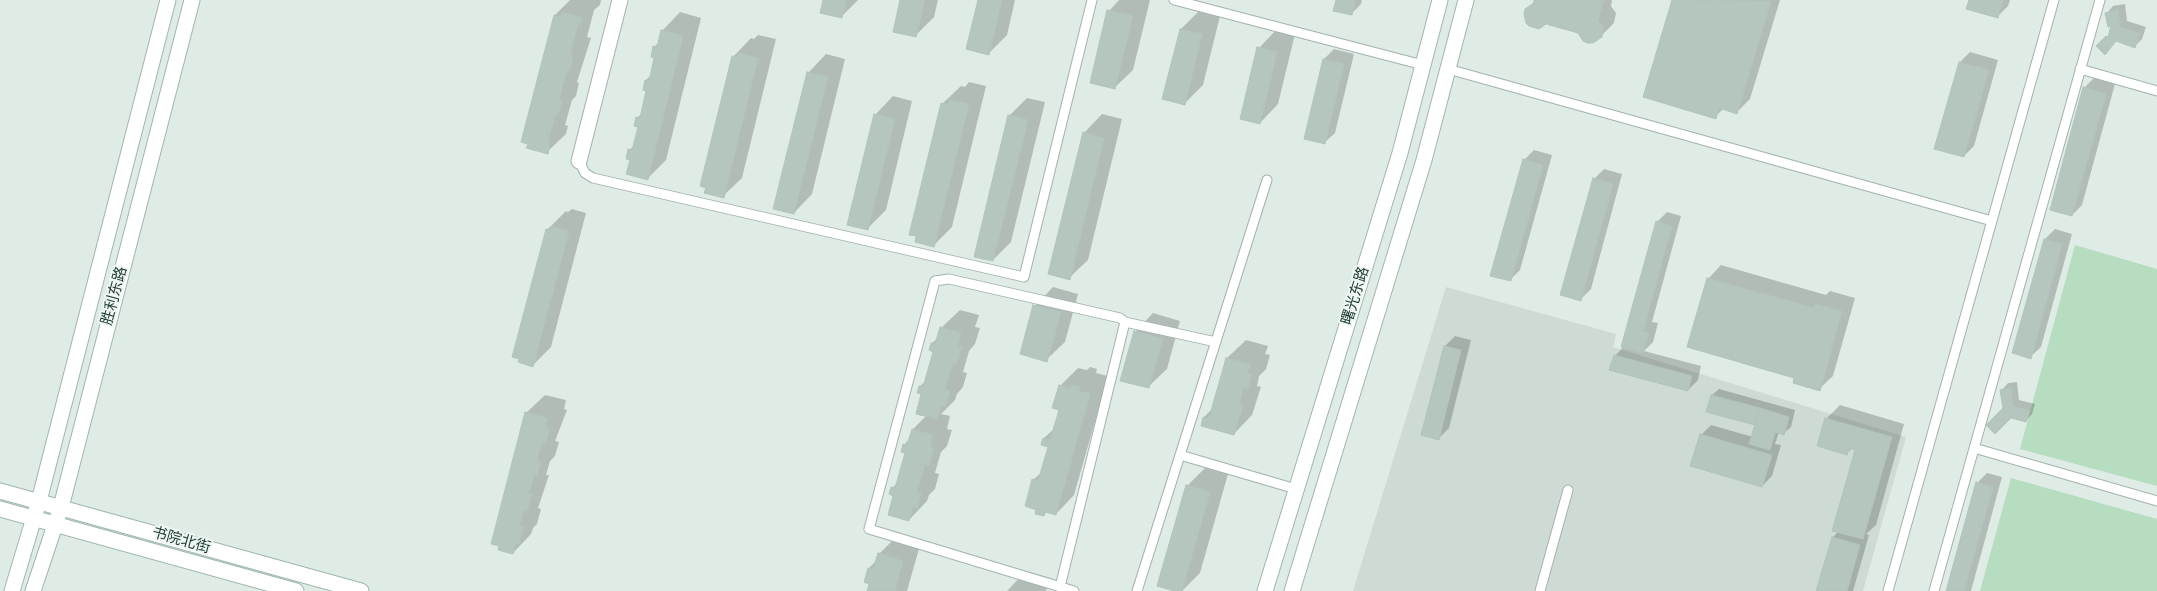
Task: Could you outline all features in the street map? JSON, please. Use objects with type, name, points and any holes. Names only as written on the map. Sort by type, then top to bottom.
[{"type":"street","name":"胜利东路","points":[[12,591],[35,518],[168,0]]},
{"type":"street","name":"胜利东路","points":[[33,591],[61,507],[192,0]]},
{"type":"street","points":[[578,162],[620,0]]},
{"type":"street","name":"曙光东路","points":[[1265,591],[1400,153],[1440,0]]},
{"type":"street","name":"曙光东路","points":[[1292,591],[1424,160],[1466,0]]},
{"type":"street","name":"书院北街","points":[[0,490],[362,591]]},
{"type":"street","name":"书院北街","points":[[0,509],[296,591]]},
{"type":"lane","points":[[578,162],[585,173],[593,178],[1024,277],[1092,0]]},
{"type":"lane","points":[[1174,0],[1423,65]]},
{"type":"lane","points":[[1888,591],[2054,0]]},
{"type":"lane","points":[[1934,591],[2100,0]]},
{"type":"lane","points":[[1448,69],[1992,221]]},
{"type":"lane","points":[[2080,69],[2157,91]]},
{"type":"lane","points":[[1137,591],[1267,180]]},
{"type":"lane","points":[[1074,591],[869,529],[935,281],[949,279],[1216,342]]},
{"type":"lane","points":[[1060,587],[1125,322]]},
{"type":"lane","points":[[1974,448],[2157,501]]},
{"type":"lane","points":[[1180,455],[1296,489]]},
{"type":"lane","points":[[1540,591],[1568,490]]},
{"type":"shaded area","points":[[1446,287],[1616,334],[1613,347],[1906,437],[1863,591],[1353,591]]},
{"type":"green space","points":[[2075,245],[2157,269],[2157,486],[2020,449]]},
{"type":"green space","points":[[2011,478],[2157,519],[2157,591],[1980,591]]},
{"type":"building","points":[[823,0],[846,0],[842,18],[820,13]]},
{"type":"building","points":[[900,0],[925,0],[916,37],[893,32]]},
{"type":"building","points":[[978,0],[1002,0],[989,55],[966,49]]},
{"type":"building","points":[[1336,0],[1356,0],[1352,15],[1333,11]]},
{"type":"building","points":[[1534,0],[1604,0],[1598,20],[1603,27],[1602,37],[1593,43],[1587,43],[1583,41],[1578,33],[1546,24],[1539,29],[1529,26],[1526,23],[1524,14],[1525,9],[1534,3]]},
{"type":"building","points":[[1672,0],[1771,1],[1737,114],[1719,108],[1716,119],[1643,97]]},
{"type":"building","points":[[1969,0],[2003,0],[1998,18],[1966,9]]},
{"type":"building","points":[[1107,10],[1133,16],[1115,89],[1090,83]]},
{"type":"building","points":[[2118,10],[2120,27],[2140,33],[2135,48],[2116,41],[2105,55],[2096,46],[2106,36],[2108,37],[2111,26],[2108,27],[2105,13]]},
{"type":"building","points":[[562,12],[583,18],[581,25],[578,24],[570,55],[573,56],[570,71],[567,70],[559,100],[562,101],[558,115],[555,115],[548,143],[550,144],[548,154],[526,148],[528,144],[521,142],[554,15],[561,17]]},
{"type":"building","points":[[1180,29],[1202,34],[1185,105],[1162,99]]},
{"type":"building","points":[[661,30],[683,36],[648,180],[626,174],[630,160],[626,159],[628,149],[632,150],[638,127],[634,126],[636,117],[640,118],[646,91],[643,90],[645,80],[649,81],[654,58],[651,57],[653,46],[657,47]]},
{"type":"building","points":[[1257,47],[1277,52],[1260,124],[1240,119]]},
{"type":"building","points":[[738,53],[758,58],[724,198],[704,193],[706,188],[700,186],[732,56],[737,57]]},
{"type":"building","points":[[1323,59],[1344,64],[1325,144],[1304,139]]},
{"type":"building","points":[[1959,62],[1989,70],[1964,157],[1934,149]]},
{"type":"building","points":[[807,72],[828,77],[794,214],[773,209]]},
{"type":"building","points":[[2083,87],[2106,94],[2072,216],[2050,210]]},
{"type":"building","points":[[950,100],[969,104],[934,247],[915,242],[916,236],[909,235],[941,103],[948,105]]},
{"type":"building","points":[[874,114],[895,119],[868,230],[847,225]]},
{"type":"building","points":[[1008,115],[1028,120],[993,261],[974,257]]},
{"type":"building","points":[[1083,132],[1104,138],[1070,280],[1048,274]]},
{"type":"building","points":[[1523,159],[1543,165],[1511,281],[1490,276]]},
{"type":"building","points":[[1593,178],[1613,184],[1581,301],[1560,295]]},
{"type":"building","points":[[1656,221],[1672,226],[1643,331],[1649,333],[1643,353],[1621,347]]},
{"type":"building","points":[[552,227],[569,231],[533,367],[518,362],[519,359],[512,357],[546,229],[551,230]]},
{"type":"building","points":[[2044,239],[2062,244],[2031,359],[2012,353]]},
{"type":"building","points":[[1707,278],[1814,308],[1815,304],[1842,311],[1820,391],[1793,383],[1794,378],[1687,347]]},
{"type":"building","points":[[1033,305],[1061,312],[1047,362],[1020,354]]},
{"type":"building","points":[[940,327],[961,333],[958,346],[962,347],[957,364],[953,363],[945,390],[950,391],[945,407],[941,406],[937,419],[916,414],[921,394],[917,393],[919,386],[923,387],[933,352],[929,350],[931,343],[935,344]]},
{"type":"building","points":[[1134,331],[1163,339],[1149,388],[1120,381]]},
{"type":"building","points":[[1444,346],[1461,350],[1439,440],[1421,435]]},
{"type":"building","points":[[1614,355],[1692,376],[1688,391],[1609,370]]},
{"type":"building","points":[[1226,358],[1250,364],[1248,373],[1252,374],[1248,389],[1243,387],[1239,404],[1243,405],[1234,435],[1201,426],[1203,417],[1209,418]]},
{"type":"building","points":[[1059,385],[1070,389],[1071,385],[1080,387],[1079,391],[1090,394],[1056,515],[1045,512],[1044,516],[1035,514],[1036,510],[1025,506],[1032,479],[1038,481],[1048,447],[1041,445],[1043,438],[1050,440],[1059,410],[1052,408]]},
{"type":"building","points":[[2011,388],[2013,406],[2029,411],[2026,422],[2011,418],[1995,434],[1986,425],[2003,408],[2000,390]]},
{"type":"building","points":[[1711,395],[1760,408],[1755,425],[1706,412]]},
{"type":"building","points":[[1760,408],[1789,417],[1784,435],[1775,432],[1770,450],[1749,444]]},
{"type":"building","points":[[525,412],[548,418],[546,427],[550,428],[546,443],[542,442],[537,460],[541,461],[537,476],[534,475],[529,493],[532,494],[527,511],[524,510],[520,526],[524,527],[519,544],[516,543],[513,554],[498,550],[499,546],[491,544]]},
{"type":"building","points":[[1825,418],[1892,437],[1863,539],[1832,531],[1855,450],[1849,448],[1847,455],[1817,446]]},
{"type":"building","points":[[912,429],[933,435],[930,447],[934,448],[929,466],[925,464],[917,491],[921,493],[917,509],[913,507],[909,521],[888,515],[893,496],[889,494],[891,487],[895,488],[905,453],[901,452],[903,444],[907,445]]},
{"type":"building","points":[[1700,434],[1772,455],[1762,487],[1690,466]]},
{"type":"building","points":[[1976,482],[1993,487],[1964,591],[1946,591]]},
{"type":"building","points":[[1186,485],[1210,492],[1182,591],[1174,591],[1157,586]]},
{"type":"building","points":[[1832,537],[1860,545],[1847,591],[1816,591]]},
{"type":"building","points":[[878,553],[903,561],[895,591],[867,591],[869,584],[864,582],[868,568],[873,569]]}]
